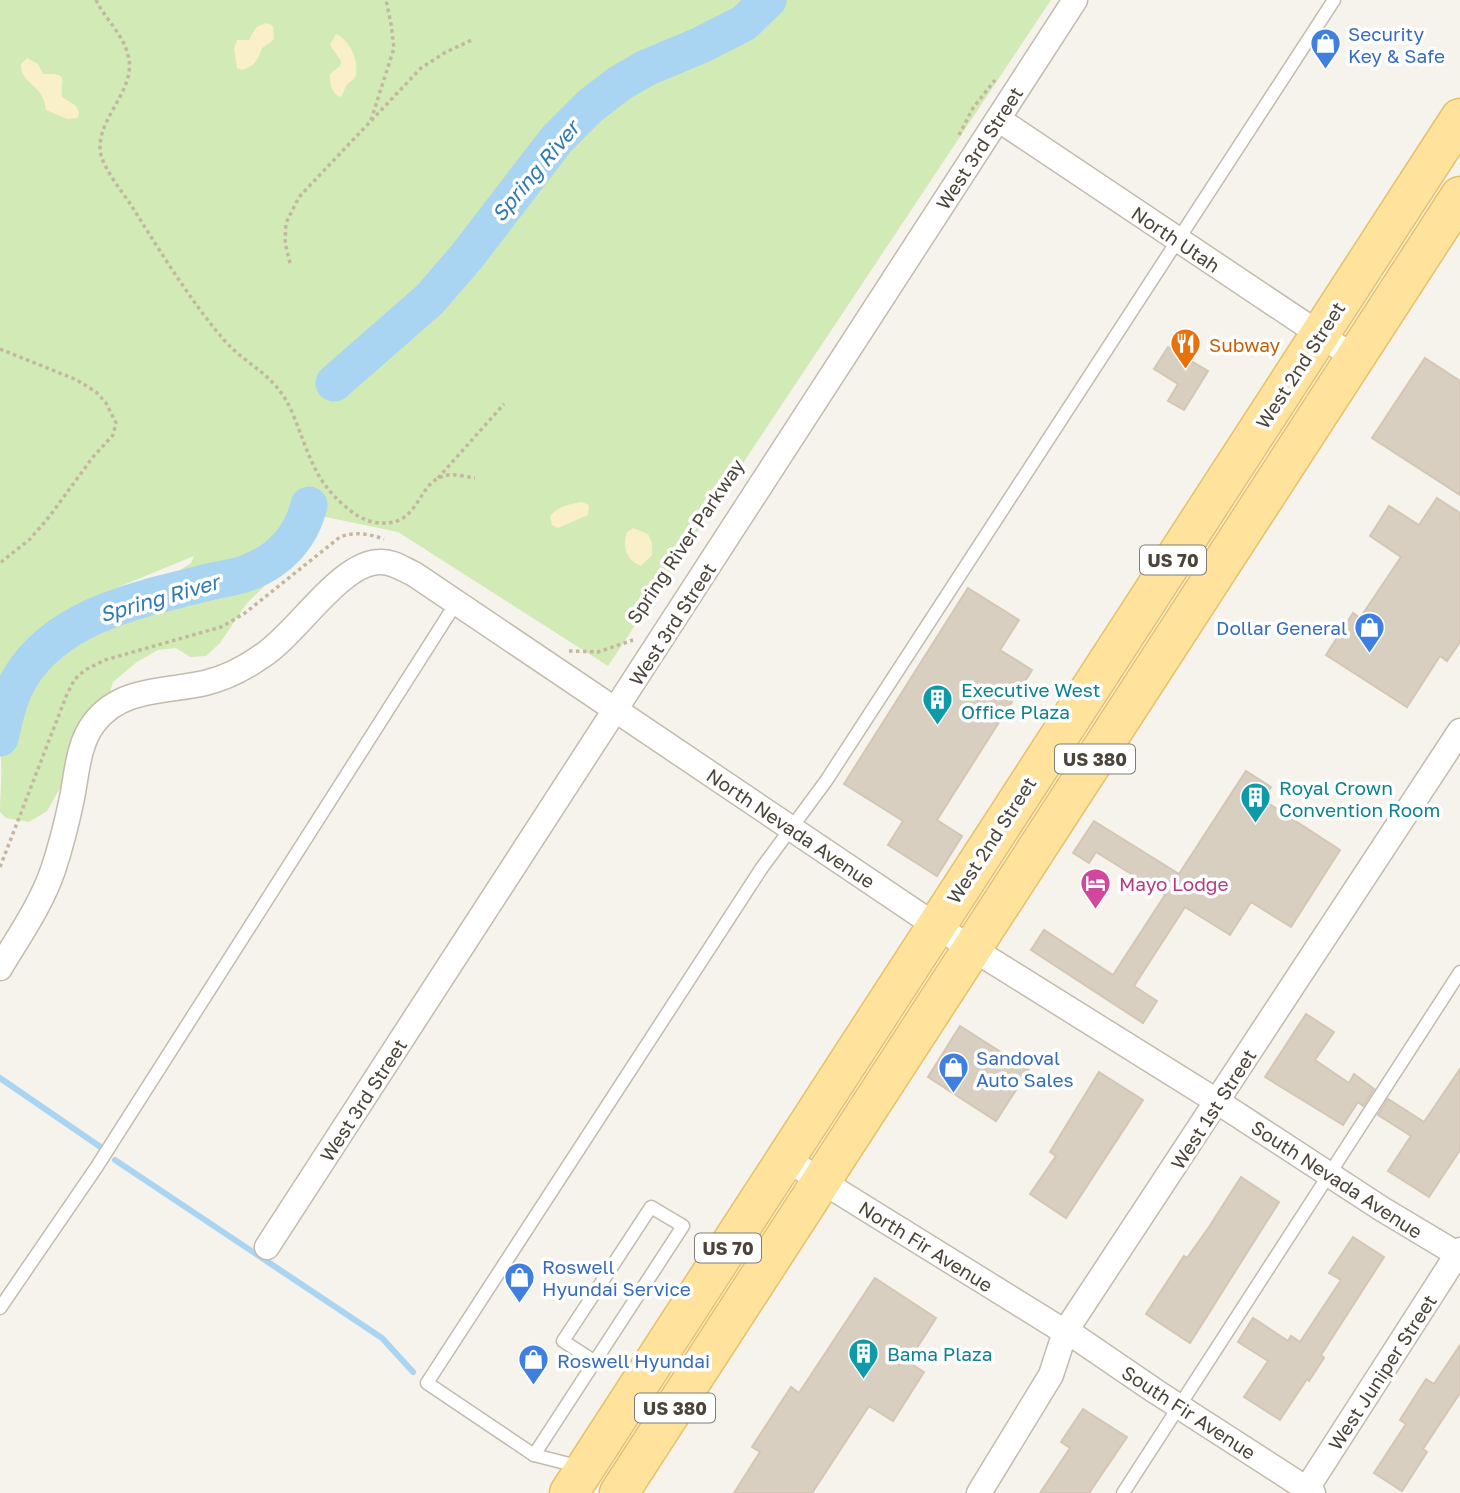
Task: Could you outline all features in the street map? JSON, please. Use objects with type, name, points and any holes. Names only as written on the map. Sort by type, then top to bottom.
[{"type":"main road","name":"West 2nd Street","points":[[577,1480],[1460,119]]},
{"type":"main road","name":"US 380","points":[[621,1492],[1460,196]]},
{"type":"street","name":"West 3rd Street","points":[[267,1247],[1075,0]]},
{"type":"street","name":"North Utah","points":[[998,119],[1355,358]]},
{"type":"street","name":"North Nevada Avenue","points":[[0,968],[26,925],[52,872],[64,832],[82,746],[92,725],[108,707],[142,692],[208,682],[249,665],[270,652],[346,576],[365,564],[379,561],[400,566],[936,926],[1218,1102]]},
{"type":"street","name":"West 1st Street","points":[[979,1493],[1051,1375],[1065,1332],[1460,731]]},
{"type":"street","name":"South Nevada Avenue","points":[[1218,1102],[1329,1174],[1459,1252]]},
{"type":"street","name":"North Fir Avenue","points":[[786,1158],[1065,1332]]},
{"type":"street","name":"West Juniper Street","points":[[1308,1492],[1459,1252]]},
{"type":"street","name":"South Fir Avenue","points":[[1065,1332],[1308,1492]]},
{"type":"street","points":[[577,1480],[621,1492]]},
{"type":"lane","points":[[577,1480],[534,1455],[428,1382],[761,869],[826,782],[1335,0]]},
{"type":"lane","points":[[0,1308],[96,1168],[456,603]]},
{"type":"lane","points":[[1123,1493],[1460,972]]},
{"type":"lane","points":[[534,1455],[683,1226],[651,1207],[563,1341],[594,1361]]},
{"type":"path","points":[[96,0],[128,55],[129,69],[121,95],[100,139],[102,156],[151,238],[196,304],[226,342],[268,376],[278,388],[291,411],[318,478],[332,496],[355,515],[372,522],[394,524],[408,516],[436,480],[504,404]]},
{"type":"path","points":[[370,124],[394,48],[386,0]]},
{"type":"path","points":[[290,263],[285,243],[286,223],[299,197],[421,68],[472,40]]},
{"type":"path","points":[[957,142],[973,108],[997,77]]},
{"type":"path","points":[[0,349],[77,380],[96,392],[106,403],[116,423],[113,435],[93,457],[49,517],[30,539],[0,563]]},
{"type":"path","points":[[436,480],[449,475],[475,478]]},
{"type":"path","points":[[0,867],[62,704],[75,679],[85,670],[105,660],[221,627],[244,613],[310,559],[348,534],[367,533],[390,541]]},
{"type":"path","name":"Spring River Parkway","points":[[564,650],[598,652],[635,639],[641,634]]},
{"type":"green space","points":[[0,0],[1051,0],[608,666],[398,532],[321,516],[285,527],[273,548],[275,567],[270,581],[247,603],[220,643],[206,656],[190,657],[176,648],[158,650],[137,662],[113,682],[102,719],[47,811],[29,822],[6,818],[0,812]],"holes":[[[194,556],[191,563],[147,589],[123,596],[99,595]]]},
{"type":"sand","points":[[267,23],[273,26],[274,39],[262,48],[253,64],[242,70],[237,68],[234,49],[237,40],[249,40],[260,25]]},
{"type":"sand","points":[[336,34],[349,45],[357,68],[354,78],[341,97],[333,91],[330,81],[330,74],[340,66],[341,61],[330,45]]},
{"type":"sand","points":[[27,58],[38,64],[43,74],[61,76],[62,97],[76,106],[78,118],[67,119],[46,110],[41,94],[22,71],[21,64]]},
{"type":"sand","points":[[582,502],[589,505],[588,515],[558,528],[552,525],[550,516],[557,510]]},
{"type":"sand","points":[[633,528],[648,534],[652,543],[652,555],[641,566],[629,557],[625,548],[627,532]]},
{"type":"building","points":[[1168,347],[1208,371],[1184,410],[1168,401],[1178,384],[1154,369]]},
{"type":"building","points":[[1425,358],[1460,381],[1460,495],[1372,438]]},
{"type":"building","points":[[1437,498],[1460,513],[1460,642],[1447,661],[1440,656],[1407,707],[1326,655],[1353,613],[1360,618],[1401,557],[1370,536],[1389,506],[1419,525]]},
{"type":"building","name":"Executive West Office Plaza","points":[[968,588],[1019,620],[1000,650],[1032,670],[937,820],[962,836],[937,876],[888,845],[903,821],[844,784]]},
{"type":"building","points":[[1246,771],[1271,787],[1263,800],[1340,850],[1291,927],[1251,902],[1230,935],[1185,907],[1134,986],[1157,1001],[1143,1023],[1031,950],[1044,930],[1113,975],[1165,895],[1096,852],[1089,863],[1073,853],[1094,821],[1179,874]]},
{"type":"building","points":[[1306,1014],[1334,1032],[1315,1060],[1349,1083],[1354,1074],[1374,1089],[1363,1106],[1358,1102],[1343,1125],[1265,1077]]},
{"type":"building","points":[[960,1026],[1029,1070],[996,1121],[928,1077]]},
{"type":"building","points":[[1460,1069],[1460,1150],[1429,1197],[1388,1171],[1411,1136],[1378,1115],[1388,1099],[1424,1122]]},
{"type":"building","points":[[1099,1072],[1143,1100],[1066,1218],[1030,1194],[1056,1156],[1050,1152]]},
{"type":"building","points":[[1241,1177],[1279,1202],[1190,1343],[1146,1314],[1184,1256],[1187,1258],[1209,1227]]},
{"type":"building","points":[[1353,1237],[1384,1257],[1321,1355],[1324,1358],[1280,1420],[1244,1397],[1268,1361],[1238,1342],[1253,1318],[1288,1341],[1291,1336],[1300,1342],[1341,1280],[1329,1273]]},
{"type":"building","name":"Bama Plaza","points":[[875,1278],[936,1318],[908,1362],[924,1372],[893,1421],[869,1406],[812,1493],[734,1493],[760,1452],[752,1447],[791,1387],[799,1393]]},
{"type":"building","points":[[1460,1345],[1460,1393],[1423,1449],[1427,1452],[1402,1491],[1374,1473],[1406,1424],[1400,1420],[1426,1379],[1434,1384]]},
{"type":"building","points":[[1083,1409],[1127,1437],[1089,1493],[1040,1493],[1070,1448],[1061,1442]]},
{"type":"waterway","name":"Spring River","points":[[334,383],[430,299],[467,256],[557,139],[590,106],[620,83],[646,68],[744,23],[768,0]]},
{"type":"waterway","name":"Spring River","points":[[0,738],[16,685],[36,656],[56,639],[78,624],[128,603],[259,568],[287,547],[300,528],[309,505]]},
{"type":"waterway","points":[[0,1078],[102,1148]]},
{"type":"waterway","points":[[115,1160],[382,1338],[413,1372]]},
{"type":"place","name":"Security Key & Safe","points":[[1325,71]]},
{"type":"place","name":"Subway","points":[[1186,371]]},
{"type":"place","name":"Dollar General","points":[[1370,654]]},
{"type":"place","name":"Executive West Office Plaza","points":[[938,727]]},
{"type":"place","name":"Royal Crown Convention Room","points":[[1256,825]]},
{"type":"place","name":"Mayo Lodge","points":[[1096,910]]},
{"type":"place","name":"Sandoval Auto Sales","points":[[953,1095]]},
{"type":"place","name":"Roswell Hyundai Service","points":[[519,1304]]},
{"type":"place","name":"Bama Plaza","points":[[864,1380]]},
{"type":"place","name":"Roswell Hyundai","points":[[534,1387]]}]
